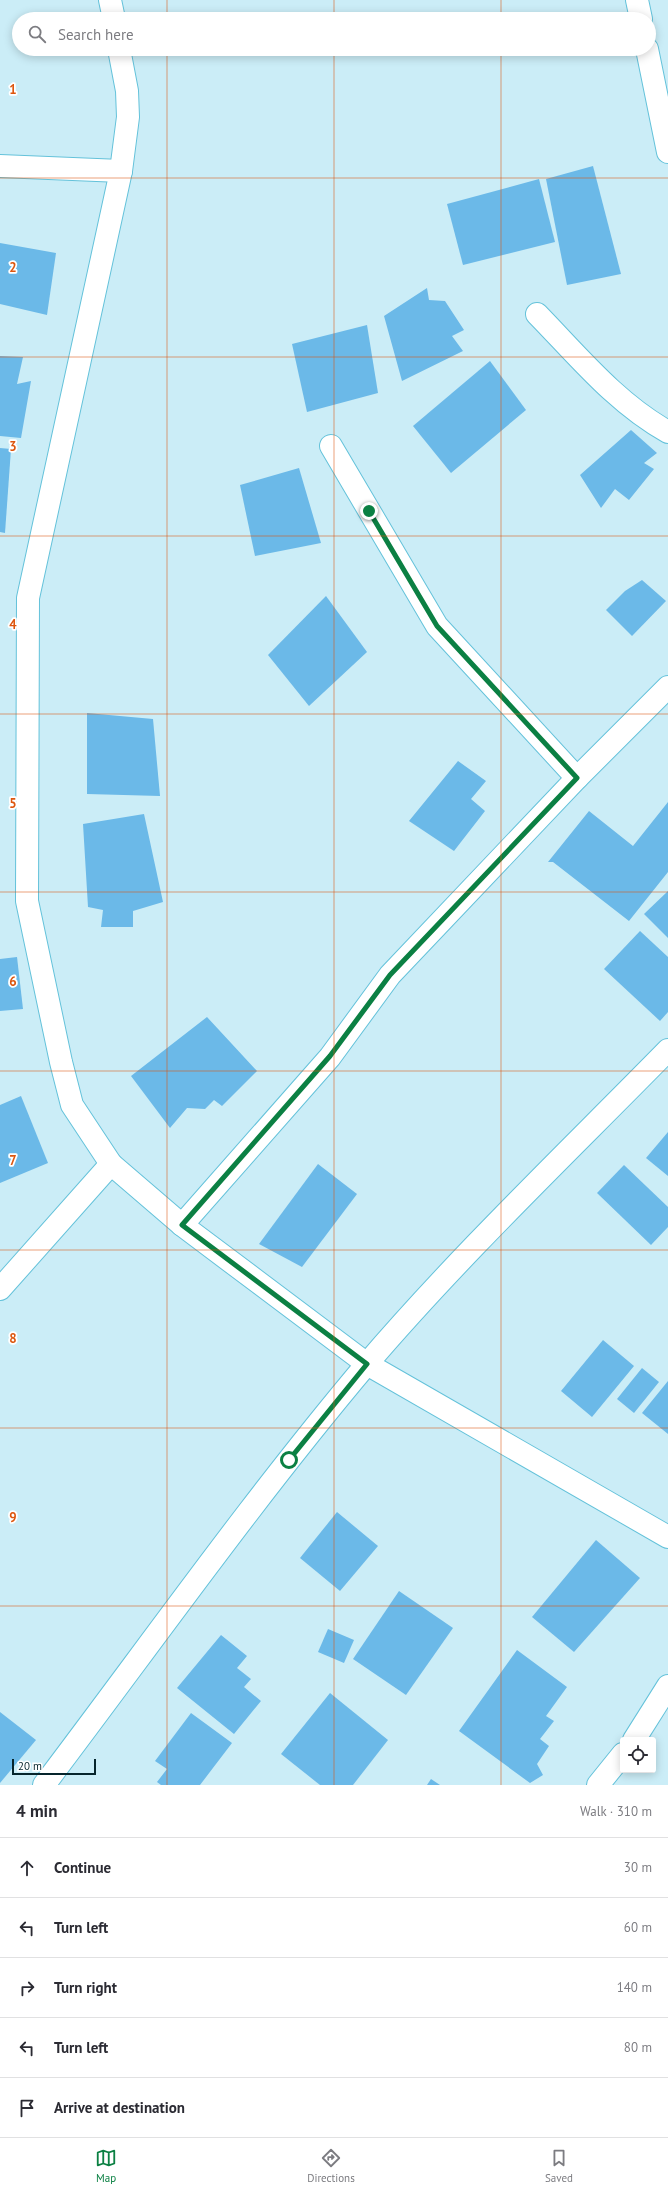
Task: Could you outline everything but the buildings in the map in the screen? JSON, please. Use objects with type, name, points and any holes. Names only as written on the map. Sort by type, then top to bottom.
[{"type":"street","points":[[110,0],[113,12]]},
{"type":"street","points":[[637,0],[640,12]]},
{"type":"street","points":[[120,56],[127,91],[128,117],[121,171],[28,606],[27,901],[61,1062],[72,1105],[111,1164],[182,1225],[367,1364],[668,1537]]},
{"type":"street","points":[[648,56],[668,152]]},
{"type":"street","points":[[0,166],[121,171]]},
{"type":"street","points":[[537,314],[616,395],[650,422],[668,432]]},
{"type":"street","points":[[331,446],[437,626],[577,778]]},
{"type":"street","points":[[182,1225],[330,1056],[390,975],[577,778],[668,687]]},
{"type":"street","points":[[44,1785],[289,1460],[367,1364],[444,1280],[668,1050]]},
{"type":"street","points":[[0,1288],[111,1164]]},
{"type":"street","points":[[636,1737],[668,1686]]},
{"type":"street","points":[[598,1785],[620,1758]]},
{"type":"route","points":[[289,1460],[367,1364],[182,1225],[330,1056],[390,975],[577,778],[437,626],[369,511]]}]
